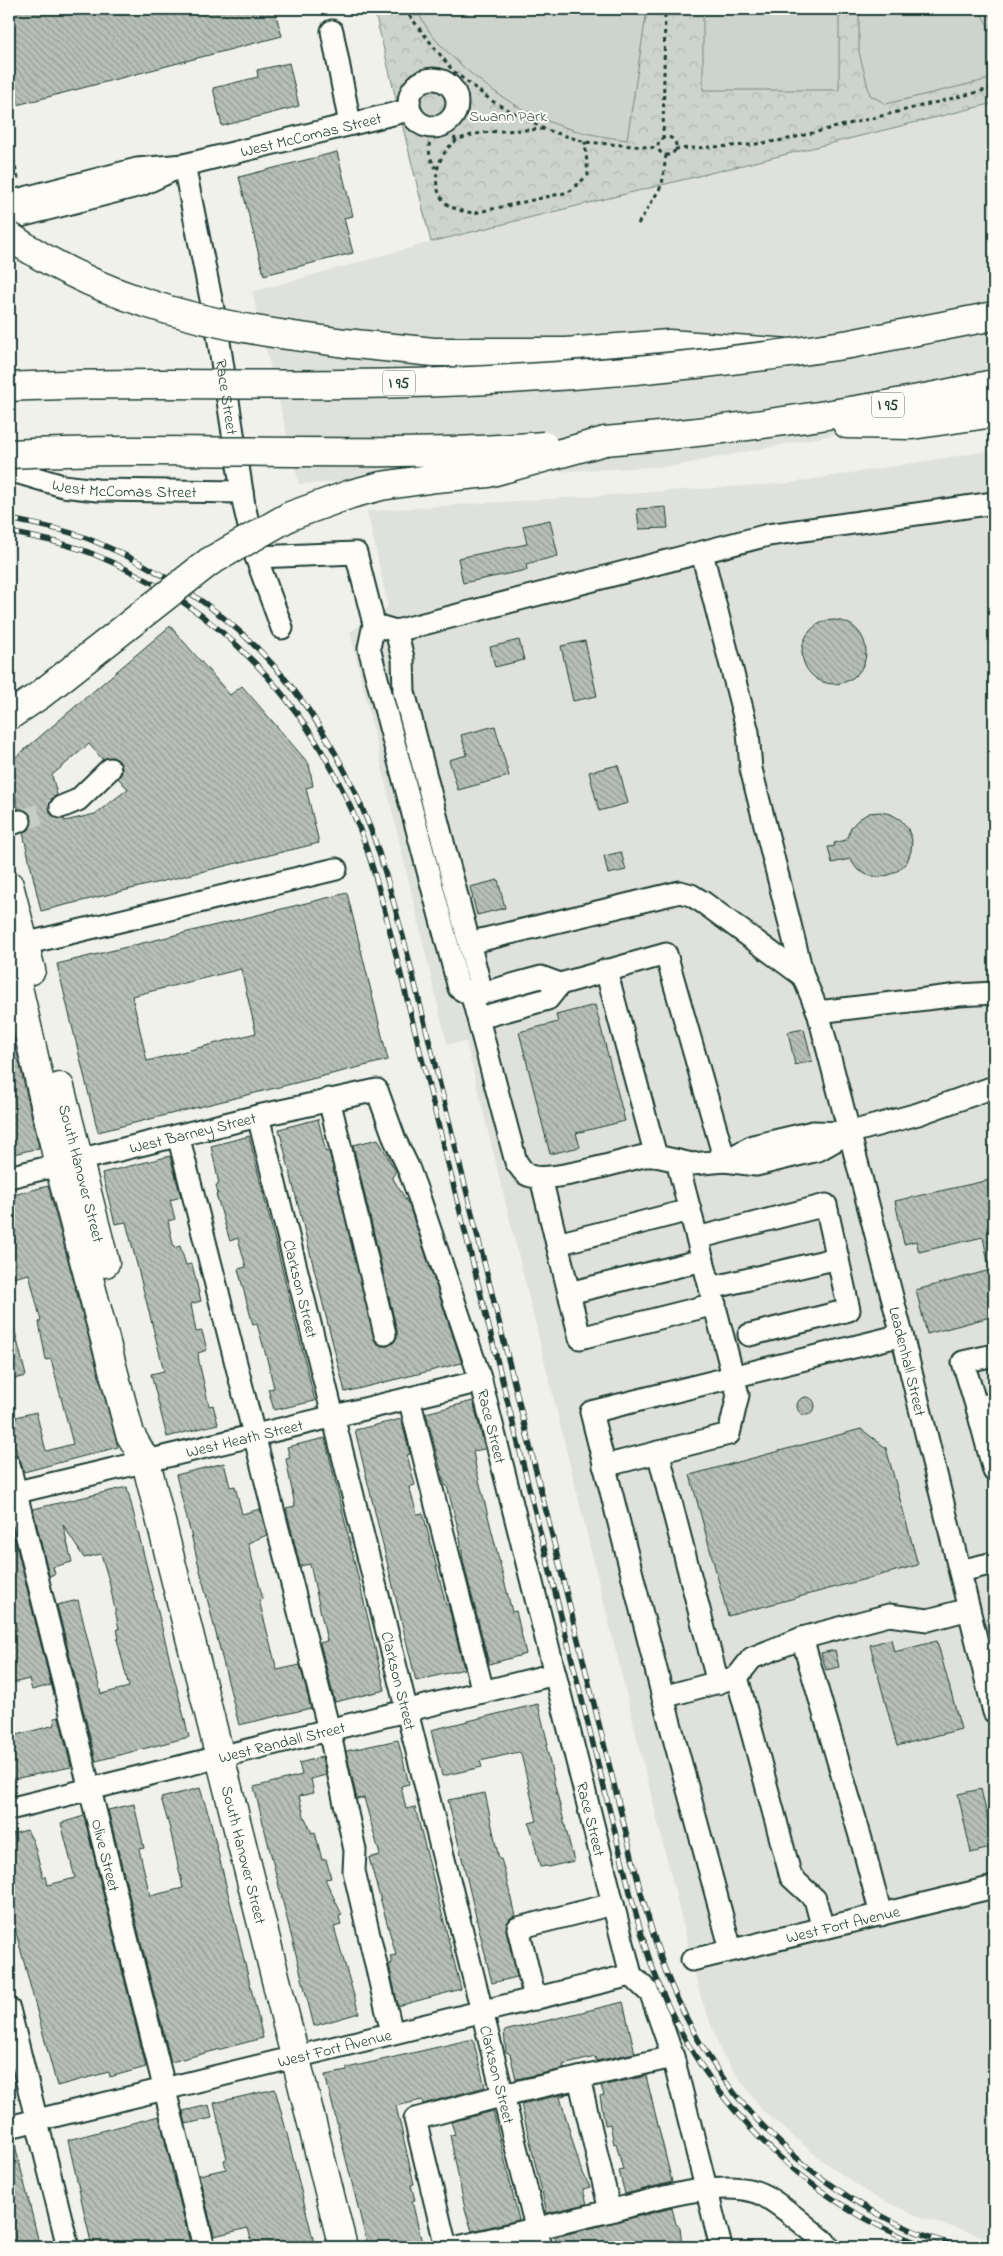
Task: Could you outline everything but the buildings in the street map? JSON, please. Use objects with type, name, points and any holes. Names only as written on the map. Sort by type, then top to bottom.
[{"type":"main road","points":[[9,236],[31,252],[99,287],[167,311],[244,329],[345,344],[434,352],[566,352],[669,344],[789,353]]},
{"type":"main road","points":[[914,332],[994,298]]},
{"type":"main road","name":"I 95","points":[[9,387],[344,384],[535,379],[663,369],[789,353],[914,332],[994,316]]},
{"type":"main road","name":"I 95","points":[[9,454],[127,451],[410,451],[539,446],[605,441],[780,422],[920,399],[994,384]]},
{"type":"main road","points":[[780,422],[912,425],[994,413]]},
{"type":"main road","points":[[9,716],[40,695],[209,562],[290,516],[320,504],[374,488],[409,481],[488,473],[605,441]]},
{"type":"main road","name":"South Hanover Street","points":[[9,885],[17,946],[69,1163],[148,1431],[146,1462],[344,2247]]},
{"type":"street","points":[[332,31],[350,124]]},
{"type":"street","points":[[440,80],[448,84],[454,90],[457,98],[454,115],[441,126],[432,127],[418,122],[409,110],[408,101],[410,93],[423,81],[440,80]]},
{"type":"street","name":"West McComas Street","points":[[14,193],[137,169],[184,164],[409,110]]},
{"type":"street","name":"West McComas Street","points":[[9,219],[141,186],[184,164]]},
{"type":"street","name":"Race Street","points":[[184,164],[217,329],[242,492],[256,557],[282,628]]},
{"type":"street","name":"West McComas Street","points":[[9,470],[63,486],[97,490],[242,492]]},
{"type":"street","points":[[374,624],[396,631],[768,535],[994,503]]},
{"type":"street","points":[[256,557],[356,553],[374,624],[369,648],[459,988],[472,996],[516,1162],[526,1174],[540,1178],[562,1176],[644,1156],[656,1156],[692,1164],[725,1161],[756,1165],[818,1150],[848,1133],[918,1114],[994,1088]]},
{"type":"street","name":"Leadenhall Street","points":[[702,553],[748,732],[751,768],[803,976],[818,1012],[902,1335],[994,1712]]},
{"type":"street","points":[[396,631],[403,658],[404,692],[479,982],[472,996]]},
{"type":"street","points":[[60,807],[78,800],[110,769]]},
{"type":"street","points":[[17,946],[336,869]]},
{"type":"street","points":[[481,940],[680,892],[691,895],[704,903],[803,976]]},
{"type":"street","points":[[479,1018],[548,999],[560,984],[666,954],[725,1161]]},
{"type":"street","points":[[606,970],[656,1156]]},
{"type":"street","points":[[472,996],[541,977],[560,984]]},
{"type":"street","points":[[818,1012],[959,995],[994,993]]},
{"type":"street","name":"Race Street","points":[[377,1090],[395,1140],[418,1194],[481,1381],[631,1975]]},
{"type":"street","name":"West Barney Street","points":[[9,1177],[329,1099],[377,1090]]},
{"type":"street","points":[[329,1099],[385,1334]]},
{"type":"street","name":"Clarkson Street","points":[[258,1116],[538,2238]]},
{"type":"street","points":[[178,1135],[329,1730],[355,1850],[354,1871],[392,2033]]},
{"type":"street","points":[[604,1466],[730,1434],[738,1395],[677,1161]]},
{"type":"street","points":[[540,1178],[580,1338],[838,1258]]},
{"type":"street","points":[[698,1238],[826,1206],[849,1310],[749,1335]]},
{"type":"street","points":[[557,1244],[690,1210]]},
{"type":"street","points":[[569,1293],[703,1260]]},
{"type":"street","points":[[732,1950],[663,1697],[591,1412],[734,1375],[902,1335]]},
{"type":"street","points":[[994,1355],[963,1362],[986,1406],[994,1471]]},
{"type":"street","name":"West Heath Street","points":[[12,1494],[481,1381]]},
{"type":"street","points":[[409,1398],[483,1692]]},
{"type":"street","points":[[658,1452],[727,1680],[791,1877],[815,1899],[823,1928]]},
{"type":"street","name":"Olive Street","points":[[9,1465],[12,1494],[89,1789],[204,2247]]},
{"type":"street","points":[[960,1571],[994,1563]]},
{"type":"street","points":[[663,1697],[727,1680],[752,1658],[802,1638],[889,1615],[928,1620],[969,1609]]},
{"type":"street","points":[[802,1638],[858,1828],[881,1915]]},
{"type":"street","name":"West Randall Street","points":[[9,1809],[555,1674]]},
{"type":"street","name":"West Fort Avenue","points":[[692,1960],[994,1887]]},
{"type":"street","points":[[535,1999],[518,1928],[613,1904]]},
{"type":"street","points":[[631,1975],[651,1994],[673,2057],[721,2247]]},
{"type":"street","name":"West Fort Avenue","points":[[9,2127],[631,1975]]},
{"type":"street","points":[[9,2009],[68,2247]]},
{"type":"street","points":[[446,2247],[415,2119],[503,2095],[673,2057]]},
{"type":"street","points":[[579,2078],[610,2211]]},
{"type":"street","points":[[458,2247],[538,2238],[610,2211],[692,2190],[737,2189],[757,2192],[824,2241],[829,2247]]},
{"type":"path","points":[[404,9],[453,71],[492,102],[544,129],[585,142],[658,148],[660,152],[666,155],[673,153],[675,149],[674,142],[672,139],[663,138]]},
{"type":"path","points":[[658,148],[663,138],[665,9]]},
{"type":"path","points":[[675,149],[749,145],[784,140],[994,88]]},
{"type":"path","points":[[432,127],[428,149],[431,160],[437,168]]},
{"type":"path","points":[[544,129],[484,134],[456,141],[440,159],[437,168],[436,182],[448,204],[460,210],[474,213],[569,192],[588,175],[585,142]]},
{"type":"path","points":[[454,137],[456,141]]},
{"type":"path","points":[[9,144],[14,193]]},
{"type":"path","points":[[638,224],[662,185],[666,155]]},
{"type":"shaded area","points":[[994,103],[994,403],[675,466],[299,484],[252,292],[431,242]]},
{"type":"shaded area","points":[[994,450],[994,2240],[920,2217],[871,2195],[820,2159],[762,2110],[722,2054],[701,1998],[466,1042],[447,1044],[350,632],[388,606],[367,511],[789,483]]},
{"type":"green space","name":"Swann Park","points":[[374,9],[994,9],[994,103],[431,242]]},
{"type":"green space","points":[[415,9],[647,9],[627,140],[564,127],[511,103],[479,80],[449,54],[433,36]]},
{"type":"green space","points":[[703,9],[839,9],[839,90],[703,90]]},
{"type":"green space","points":[[859,9],[979,9],[994,37],[994,78],[886,104],[870,95],[859,52]]},
{"type":"tunnel","points":[[20,821],[61,807]]},
{"type":"railway","points":[[9,519],[64,531],[96,542],[141,563],[206,604],[226,619],[279,671],[310,712],[337,756],[349,779],[374,839],[404,940],[641,1893],[656,1944],[675,1994],[697,2038],[724,2079],[755,2117],[790,2152],[828,2183],[869,2209],[913,2231],[960,2247]]},
{"type":"railway","points":[[9,532],[62,544],[93,554],[139,576],[181,601],[220,630],[255,664],[287,700],[315,740],[339,784],[360,830],[382,900],[631,1896],[653,1969],[673,2016],[698,2060],[727,2101],[760,2138],[797,2172],[838,2202],[882,2227],[928,2247]]}]
